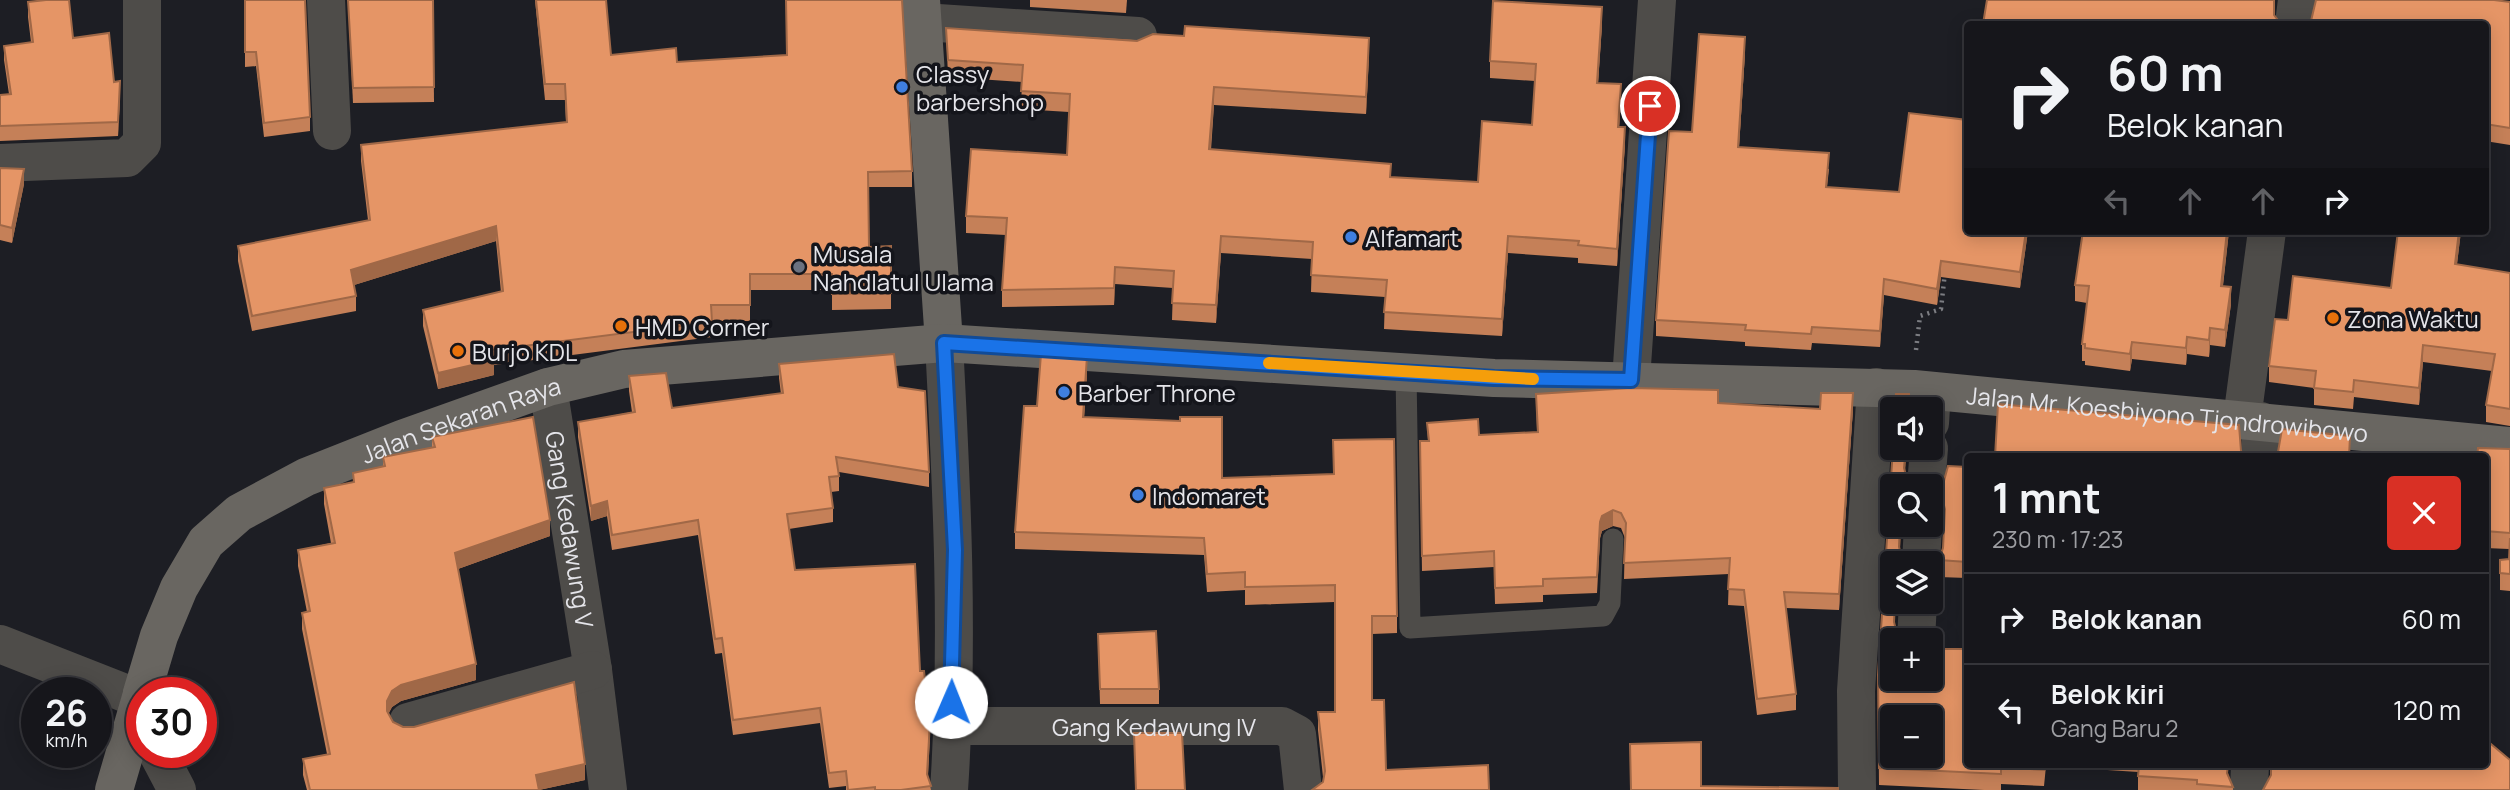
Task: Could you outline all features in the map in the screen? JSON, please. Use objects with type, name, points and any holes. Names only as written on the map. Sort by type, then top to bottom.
[{"type":"main road","points":[[922,11],[944,343]]},
{"type":"main road","name":"Jalan Mr. Koesbiyono Tjondrowibowo","points":[[944,343],[1494,378],[1876,387],[1912,397]]},
{"type":"main road","name":"Jalan Sekaran Raya","points":[[148,677],[159,636],[179,588],[206,542],[239,513],[306,477],[548,387],[624,369],[944,343]]},
{"type":"main road","name":"Jalan Mr. Koesbiyono Tjondrowibowo","points":[[1943,403],[2255,432],[2510,446]]},
{"type":"main road","name":"Jalan Sekaran Raya","points":[[114,790],[126,751]]},
{"type":"street","points":[[0,163],[127,158],[135,152],[142,143],[142,0]]},
{"type":"street","points":[[326,0],[331,131]]},
{"type":"street","points":[[1631,380],[1657,0]]},
{"type":"street","points":[[2294,21],[2297,0]]},
{"type":"street","points":[[922,11],[1138,36]]},
{"type":"street","points":[[2255,432],[2267,235]]},
{"type":"street","points":[[944,343],[955,550],[954,726],[949,790]]},
{"type":"street","name":"Gang Kedawung V","points":[[548,387],[593,670],[608,790]]},
{"type":"street","points":[[1857,790],[1857,678],[1876,387]]},
{"type":"street","points":[[0,644],[126,700]]},
{"type":"street","points":[[408,722],[593,670]]},
{"type":"street","name":"Gang Kedawung IV","points":[[954,726],[1282,726],[1297,734],[1303,790]]},
{"type":"street","points":[[165,768],[177,790]]},
{"type":"street","points":[[2249,790],[2250,768]]},
{"type":"lane","points":[[1406,372],[1410,628],[1603,615],[1610,603],[1613,539]]},
{"type":"path","points":[[1926,397],[1917,329],[1920,316],[1941,309],[1947,259]]},
{"type":"building","points":[[69,0],[73,38],[109,33],[114,82],[120,81],[118,122],[0,126],[0,95],[11,94],[4,46],[33,42],[28,2]]},
{"type":"building","points":[[245,0],[305,0],[310,117],[264,123],[256,52],[245,52]]},
{"type":"building","points":[[348,0],[433,0],[434,87],[353,88]]},
{"type":"building","points":[[536,0],[606,0],[611,55],[676,48],[677,62],[787,55],[786,0],[902,0],[912,171],[868,172],[869,247],[891,246],[891,293],[832,294],[832,274],[750,274],[750,305],[711,305],[712,322],[492,350],[494,360],[438,373],[423,310],[503,291],[496,226],[351,270],[356,296],[252,316],[238,246],[370,220],[361,145],[567,122],[565,84],[545,84]]},
{"type":"building","points":[[1987,0],[2274,0],[2274,15],[2279,21],[1984,21]]},
{"type":"building","points":[[2316,0],[2510,2],[2510,128],[2489,125],[2489,21],[2311,21]]},
{"type":"building","points":[[1493,1],[1602,7],[1597,83],[1621,84],[1618,127],[1625,127],[1617,249],[1578,245],[1579,241],[1508,236],[1502,319],[1384,312],[1387,280],[1311,275],[1313,242],[1221,236],[1216,305],[1172,303],[1174,271],[1115,267],[1114,288],[1002,290],[1007,218],[966,216],[971,149],[1067,155],[1070,94],[1021,91],[1023,65],[948,60],[946,28],[1137,41],[1153,34],[1184,36],[1185,26],[1369,38],[1366,97],[1214,87],[1209,149],[1391,164],[1390,177],[1478,182],[1482,121],[1532,125],[1536,64],[1490,61]]},
{"type":"building","points":[[1699,34],[1745,37],[1738,147],[1829,153],[1826,187],[1899,192],[1909,113],[1964,120],[1964,235],[2025,235],[2020,272],[1941,261],[1937,289],[1884,279],[1880,331],[1812,327],[1811,334],[1745,330],[1746,325],[1656,320],[1669,131],[1692,132]]},
{"type":"building","points":[[0,168],[24,169],[12,228],[0,225]]},
{"type":"building","points":[[2082,235],[2227,235],[2221,286],[2231,287],[2225,330],[2210,328],[2209,340],[2187,337],[2186,348],[2132,342],[2130,354],[2085,348],[2085,344],[2082,344],[2089,286],[2075,285]]},
{"type":"building","points":[[2398,235],[2459,235],[2455,264],[2510,273],[2510,409],[2486,405],[2495,354],[2423,345],[2419,388],[2354,380],[2353,392],[2314,388],[2316,371],[2269,366],[2275,319],[2288,320],[2293,276],[2391,288]]},
{"type":"building","points":[[894,354],[898,387],[925,391],[929,472],[836,457],[839,476],[829,477],[833,508],[787,514],[795,570],[915,564],[920,671],[924,671],[930,721],[927,774],[931,786],[901,790],[875,790],[875,787],[848,790],[846,771],[829,773],[820,708],[733,720],[722,638],[715,639],[698,520],[612,535],[607,501],[591,506],[578,422],[635,412],[629,376],[666,373],[672,408],[783,393],[779,364]]},
{"type":"building","points":[[1041,354],[1087,356],[1083,417],[1180,421],[1180,417],[1222,417],[1222,478],[1334,474],[1333,440],[1394,439],[1397,616],[1372,616],[1372,700],[1384,700],[1386,770],[1488,765],[1489,790],[1312,790],[1323,782],[1325,771],[1318,712],[1335,712],[1335,585],[1245,587],[1245,572],[1207,574],[1204,538],[1015,532],[1024,406],[1037,406]]},
{"type":"building","points":[[1631,388],[1718,390],[1718,403],[1820,409],[1821,393],[1853,393],[1839,594],[1784,592],[1796,694],[1757,699],[1744,590],[1728,589],[1730,558],[1624,563],[1626,523],[1621,513],[1613,510],[1602,516],[1600,522],[1597,577],[1543,579],[1543,586],[1495,588],[1494,551],[1422,556],[1420,441],[1429,441],[1427,423],[1478,419],[1479,435],[1538,432],[1536,394]]},
{"type":"building","points":[[1896,394],[1909,394],[1909,397],[1896,397]]},
{"type":"building","points":[[1998,404],[2239,425],[2243,453],[1995,453]]},
{"type":"building","points":[[533,417],[550,520],[455,553],[476,664],[401,685],[392,691],[387,701],[387,711],[393,722],[403,727],[414,727],[574,682],[585,764],[536,775],[539,790],[310,790],[303,759],[330,754],[302,613],[310,611],[298,550],[335,543],[324,488],[354,482],[353,473],[385,466],[383,457],[435,447],[432,437]]},
{"type":"building","points":[[2282,429],[2350,436],[2349,453],[2278,452]]},
{"type":"building","points":[[2478,448],[2510,449],[2510,533],[2489,531],[2489,453],[2477,453]]},
{"type":"building","points":[[1892,460],[1905,460],[1906,474],[1891,474]]},
{"type":"building","points":[[1948,466],[1964,467],[1964,562],[1943,560],[1943,482]]},
{"type":"building","points":[[1887,537],[1899,537],[1900,551],[1886,551]]},
{"type":"building","points":[[2510,538],[2510,574],[2500,573],[2500,560],[2509,559]]},
{"type":"building","points":[[1882,614],[1894,614],[1896,628],[1881,628]]},
{"type":"building","points":[[1156,631],[1159,689],[1100,689],[1098,634]]},
{"type":"building","points":[[1880,645],[1880,691],[1943,691],[1943,649],[1964,649],[1964,768],[2001,768],[2001,774],[1879,768]]},
{"type":"building","points":[[1134,733],[1182,733],[1185,790],[1136,790]]},
{"type":"building","points":[[1701,742],[1701,786],[1838,790],[1631,790],[1630,744]]},
{"type":"building","points":[[2489,742],[2510,760],[2510,790],[2263,790],[2271,775],[2271,768],[2489,768]]},
{"type":"building","points":[[2139,768],[2228,768],[2233,787],[2197,784],[2197,780],[2138,776]]},
{"type":"slow traffic","points":[[1269,363],[1533,379]]},
{"type":"place","name":"Classy barbershop","points":[[902,87]]},
{"type":"place","name":"Alfamart","points":[[1351,237]]},
{"type":"place","name":"Musala Nahdlatul Ulama","points":[[799,267]]},
{"type":"place","name":"Zona Waktu","points":[[2333,318]]},
{"type":"place","name":"HMD Corner","points":[[621,326]]},
{"type":"place","name":"Burjo KDL","points":[[458,351]]},
{"type":"place","name":"Barber Throne","points":[[1064,392]]},
{"type":"place","name":"Indomaret","points":[[1138,495]]},
{"type":"route","points":[[951,702],[955,550],[944,343],[1494,378],[1631,380],[1650,106]]}]
